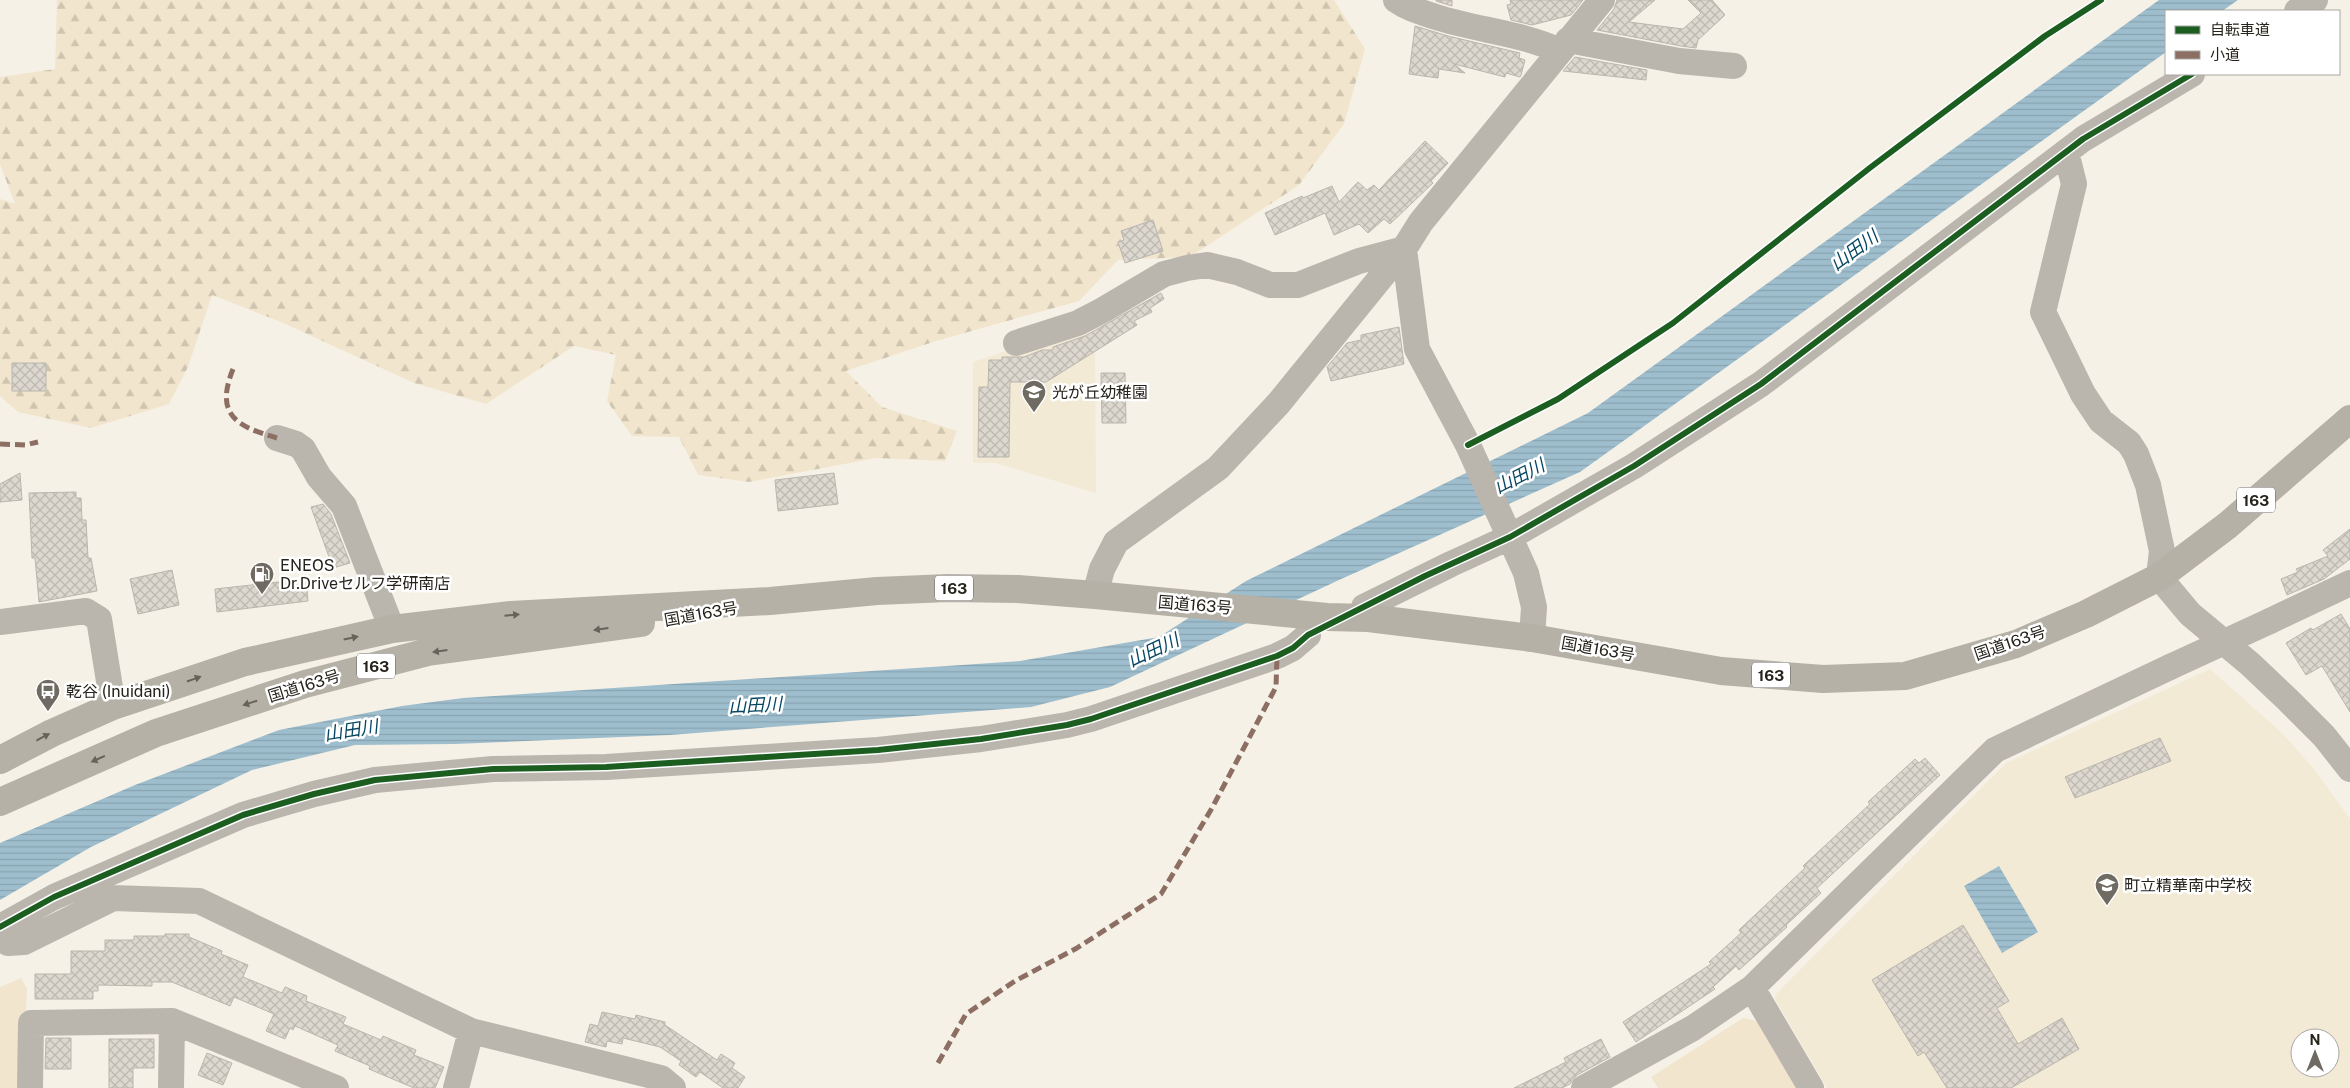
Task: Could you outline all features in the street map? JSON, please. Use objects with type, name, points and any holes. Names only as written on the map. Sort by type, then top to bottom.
[{"type":"highway","name":"国道163号","points":[[0,760],[52,733],[113,706],[245,662],[392,629],[511,615],[770,601],[877,591],[948,588],[1018,589],[1095,595],[1327,617],[1368,618],[1532,638],[1722,671],[1823,680],[1905,676],[2016,644],[2086,614],[2160,578],[2228,525],[2350,419]]},
{"type":"highway","name":"国道163号","points":[[0,802],[156,733],[305,684],[362,669],[428,652],[705,614],[770,601]]},
{"type":"street","points":[[1396,0],[1407,8],[1467,27],[1543,43],[1734,66]]},
{"type":"street","points":[[2299,10],[2316,0]]},
{"type":"street","points":[[1095,595],[1102,569],[1116,542],[1218,468],[1278,404],[1404,249],[1421,222],[1564,45],[1596,2]]},
{"type":"street","points":[[1364,607],[1451,564],[1634,466],[1761,384],[2083,139],[2190,75]]},
{"type":"street","points":[[2066,152],[2074,184],[2043,312],[2083,394],[2101,421],[2128,443],[2136,454],[2148,485],[2162,551],[2160,578],[2190,614],[2287,698],[2324,736],[2350,769]]},
{"type":"street","points":[[1016,343],[1078,323],[1104,310],[1164,274],[1172,272],[1207,265],[1237,272],[1270,284],[1298,284],[1359,261],[1404,249]]},
{"type":"street","points":[[1404,249],[1417,349],[1468,445],[1526,573],[1534,607],[1532,638]]},
{"type":"street","points":[[277,438],[296,444],[303,449],[319,477],[344,506],[392,629]]},
{"type":"street","points":[[1584,1088],[1693,1028],[1752,988],[1995,750],[2350,584]]},
{"type":"street","points":[[0,622],[86,611],[99,619],[113,706]]},
{"type":"street","points":[[0,927],[54,897],[243,815],[322,792],[376,780],[493,769],[606,767],[878,750],[1010,735],[1068,726],[1277,656],[1293,648],[1308,636]]},
{"type":"street","points":[[0,938],[8,943],[24,942],[113,898],[199,901],[472,1031],[661,1078],[673,1088]]},
{"type":"street","points":[[1752,988],[1811,1088]]},
{"type":"street","points":[[171,1088],[172,1022]]},
{"type":"street","points":[[30,1088],[31,1023],[172,1022],[307,1082],[336,1088]]},
{"type":"street","points":[[456,1088],[472,1031]]},
{"type":"shaded area","name":"光が丘幼稚園","points":[[1087,324],[1095,331],[1096,493],[995,463],[973,463],[973,362]]},
{"type":"shaded area","name":"町立精華南中学校","points":[[2210,669],[2282,733],[2315,770],[2350,819],[2350,1088],[1827,1088],[1775,999],[1776,994],[2006,763]]},
{"type":"green space","points":[[57,0],[1334,0],[1365,49],[1344,124],[1299,185],[1190,257],[1118,260],[1079,301],[936,341],[846,371],[882,407],[957,431],[945,461],[876,458],[749,482],[698,475],[679,437],[632,436],[607,401],[616,355],[574,346],[486,404],[414,383],[281,322],[212,295],[188,367],[169,404],[91,428],[18,412],[0,396],[0,199],[15,204],[0,164],[0,77],[55,69]]},
{"type":"green space","points":[[21,978],[27,989],[26,1013],[22,1013],[21,1082],[17,1088],[0,1088],[0,987]]},
{"type":"green space","points":[[1743,1018],[1757,1021],[1797,1088],[1658,1088],[1651,1077]]},
{"type":"water","name":"山田川","points":[[2159,0],[2238,0],[2223,10],[2165,10],[2165,53],[1580,472],[1339,580],[1110,687],[1031,707],[670,735],[455,744],[355,745],[252,770],[91,847],[0,900],[0,843],[135,785],[279,730],[402,706],[463,698],[1020,661],[1159,637],[1246,581],[1588,413]]},
{"type":"water","points":[[1999,866],[2038,932],[2002,953],[1964,886]]},
{"type":"building","points":[[1452,0],[1452,6],[1436,1]]},
{"type":"building","points":[[1510,0],[1583,0],[1571,15],[1532,25],[1511,20],[1507,5],[1511,4]]},
{"type":"building","points":[[1617,0],[1655,0],[1629,22],[1683,29],[1701,13],[1688,0],[1712,0],[1725,15],[1698,40],[1696,48],[1681,46],[1597,30],[1614,9]]},
{"type":"building","points":[[1415,26],[1520,53],[1519,58],[1525,60],[1521,75],[1520,77],[1506,73],[1505,77],[1454,64],[1465,73],[1439,69],[1438,78],[1409,74]]},
{"type":"building","points":[[1575,57],[1647,70],[1646,80],[1563,71]]},
{"type":"building","points":[[1425,141],[1448,163],[1431,181],[1433,183],[1390,224],[1384,219],[1368,233],[1359,224],[1334,235],[1325,213],[1275,235],[1265,213],[1302,196],[1303,198],[1332,186],[1339,202],[1358,182],[1367,190],[1374,185],[1379,190]]},
{"type":"building","points":[[1153,220],[1163,251],[1125,263],[1118,242],[1124,240],[1121,231]]},
{"type":"building","points":[[1161,293],[1164,299],[1150,308],[1152,312],[1134,321],[1137,325],[1046,382],[1010,382],[1009,457],[978,457],[979,387],[988,387],[989,360],[1002,360],[1002,357],[1024,357],[1042,350],[1053,350],[1053,347],[1085,336]]},
{"type":"building","points":[[1399,327],[1404,364],[1331,381],[1327,367],[1347,343],[1361,340],[1361,335]]},
{"type":"building","points":[[12,363],[46,363],[46,391],[12,391]]},
{"type":"building","points":[[1101,373],[1125,373],[1126,423],[1102,423]]},
{"type":"building","points":[[20,473],[22,500],[0,502],[0,484]]},
{"type":"building","points":[[834,473],[838,504],[778,511],[775,480]]},
{"type":"building","points":[[76,492],[76,498],[81,498],[82,520],[86,520],[88,558],[91,558],[97,591],[39,602],[35,558],[32,558],[29,493]]},
{"type":"building","points":[[323,504],[331,514],[350,563],[333,568],[311,507]]},
{"type":"building","points":[[2350,529],[2350,559],[2324,579],[2287,595],[2281,579],[2298,572],[2296,569],[2328,556],[2323,550]]},
{"type":"building","points":[[172,570],[179,605],[138,614],[130,579]]},
{"type":"building","name":"ENEOS Dr.Driveセルフ学研南店","points":[[306,579],[308,601],[217,612],[215,589]]},
{"type":"building","points":[[2341,614],[2350,629],[2350,712],[2322,666],[2306,675],[2286,643],[2311,628],[2313,630]]},
{"type":"building","points":[[2160,738],[2171,761],[2075,798],[2065,777]]},
{"type":"building","points":[[1925,758],[1940,775],[1817,888],[1821,893],[1786,925],[1787,927],[1739,970],[1736,966],[1713,987],[1715,989],[1636,1042],[1623,1022],[1711,964],[1709,962],[1741,933],[1739,930],[1805,868],[1803,866],[1870,804],[1868,802],[1915,759],[1919,763]]},
{"type":"building","points":[[1963,925],[2009,1001],[1997,1008],[2018,1044],[2062,1018],[2079,1049],[2011,1088],[1947,1088],[1924,1052],[1918,1056],[1872,980]]},
{"type":"building","points":[[165,934],[189,934],[189,937],[222,951],[221,954],[248,965],[243,977],[282,993],[285,987],[307,996],[306,1001],[346,1017],[343,1024],[381,1040],[383,1036],[416,1050],[414,1055],[444,1067],[435,1088],[414,1088],[369,1069],[370,1066],[335,1051],[338,1045],[295,1026],[293,1030],[290,1028],[285,1039],[266,1031],[274,1014],[234,997],[230,1006],[172,982],[152,982],[152,986],[98,985],[98,991],[93,991],[93,999],[35,999],[35,974],[71,974],[71,951],[105,951],[105,940],[134,940],[134,936],[165,936]]},
{"type":"building","points":[[602,1012],[635,1019],[636,1015],[665,1022],[665,1025],[717,1060],[721,1054],[735,1063],[732,1068],[745,1077],[738,1088],[723,1088],[700,1072],[696,1077],[679,1065],[681,1061],[660,1047],[623,1038],[622,1044],[607,1041],[606,1047],[585,1042],[590,1024],[598,1026]]},
{"type":"building","points":[[46,1038],[71,1038],[71,1069],[45,1069]]},
{"type":"building","points":[[109,1039],[154,1039],[154,1068],[133,1068],[133,1088],[109,1088]]},
{"type":"building","points":[[1601,1039],[1610,1057],[1577,1075],[1570,1084],[1562,1088],[1514,1088],[1566,1062],[1564,1058]]},
{"type":"building","points":[[207,1053],[232,1063],[223,1085],[198,1075]]},
{"type":"marked path","points":[[233,369],[226,397],[232,416],[250,428],[277,438]]},
{"type":"marked path","points":[[0,444],[25,445],[38,442]]},
{"type":"marked path","points":[[938,1063],[966,1014],[1015,981],[1077,948],[1161,894],[1212,808],[1276,687],[1277,656]]},
{"type":"cycle path","points":[[1468,445],[1558,399],[1673,323],[1871,167],[2045,36],[2101,0]]},
{"type":"cycle path","points":[[0,927],[54,897],[243,815],[314,794],[375,780],[493,769],[606,767],[878,750],[981,739],[1067,725],[1091,719],[1277,656],[1293,648],[1308,635],[1425,576],[1510,537],[1634,466],[1761,384],[2083,139],[2190,75]]},
{"type":"place","name":"光が丘幼稚園","points":[[1034,413]]},
{"type":"place","name":"ENEOS Dr.Driveセルフ学研南店","points":[[262,595]]},
{"type":"place","name":"乾谷 (Inuidani)","points":[[48,712]]},
{"type":"place","name":"町立精華南中学校","points":[[2107,906]]}]
